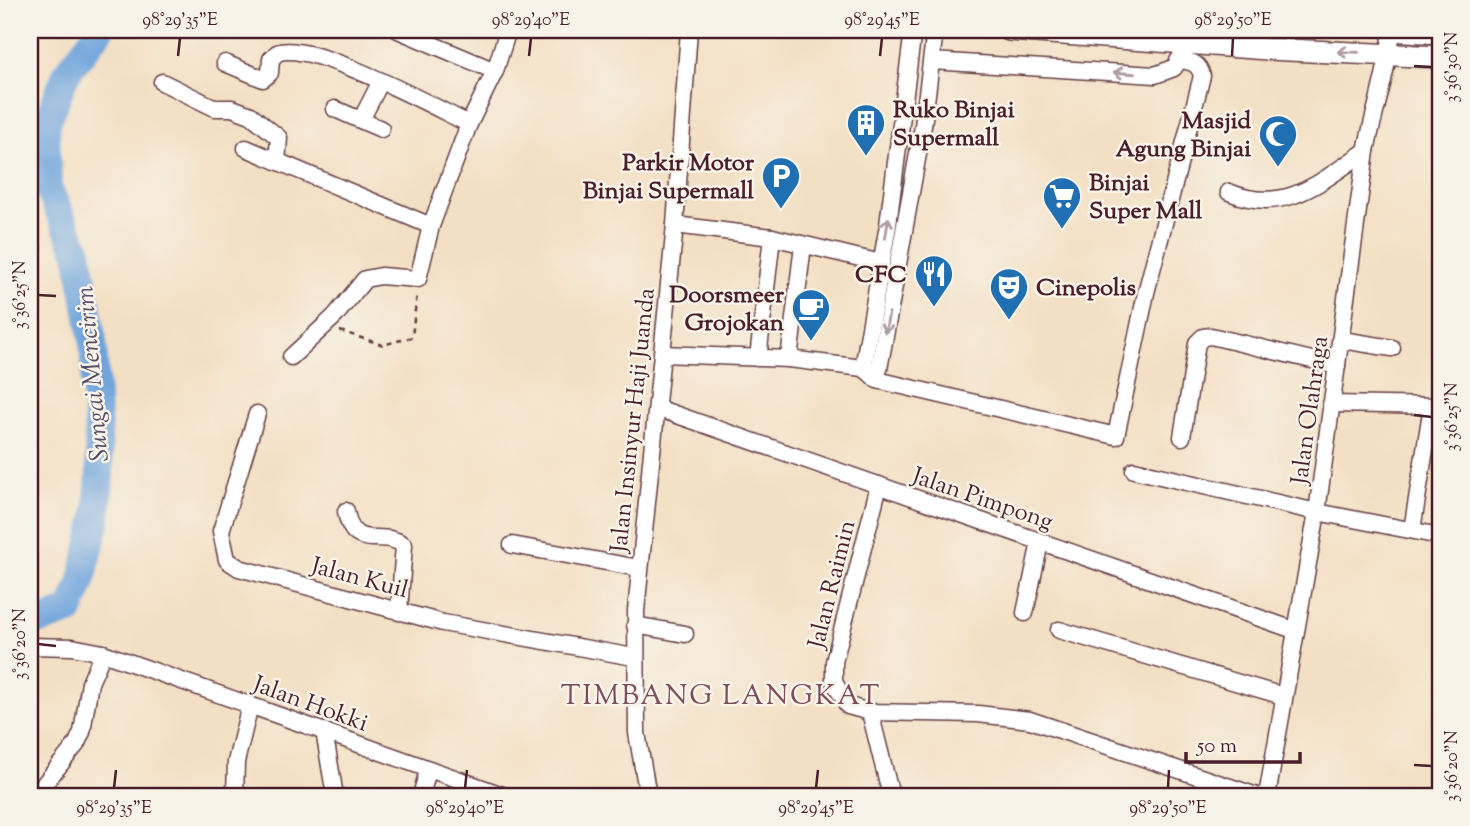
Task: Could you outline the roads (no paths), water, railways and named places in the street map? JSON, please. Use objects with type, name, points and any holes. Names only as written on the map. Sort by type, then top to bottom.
[{"type":"main road","points":[[1009,30],[1043,31],[1183,52],[1440,57]]},
{"type":"main road","points":[[1391,30],[1440,33]]},
{"type":"street","points":[[398,30],[495,71]]},
{"type":"street","points":[[291,357],[365,279],[381,276],[418,279],[431,226],[469,124],[495,71],[508,30]]},
{"type":"street","name":"Jalan Insinyur Haji Juanda","points":[[648,796],[637,733],[635,625],[675,225],[689,30]]},
{"type":"street","name":"Jalan Insinyur Haji Juanda","points":[[687,49],[698,30]]},
{"type":"street","points":[[867,370],[914,30]]},
{"type":"street","points":[[662,354],[789,359],[867,370],[879,369],[929,84],[935,30]]},
{"type":"street","name":"Jalan Olahraga","points":[[1267,796],[1294,630],[1317,512],[1366,151],[1376,101],[1390,54],[1391,30]]},
{"type":"street","points":[[225,63],[263,79],[270,73],[271,59],[277,52],[291,51],[381,80],[469,124]]},
{"type":"street","points":[[867,370],[877,380],[1115,436],[1146,293],[1202,76],[1183,52],[1164,74],[1154,75],[932,61]]},
{"type":"street","points":[[360,120],[381,80]]},
{"type":"street","points":[[162,82],[215,108],[232,108],[256,118],[279,138],[276,161]]},
{"type":"street","points":[[908,82],[929,84]]},
{"type":"street","points":[[335,109],[382,129]]},
{"type":"street","points":[[246,148],[431,226]]},
{"type":"street","points":[[1229,192],[1259,200],[1297,196],[1366,151]]},
{"type":"street","points":[[675,225],[772,237],[881,263]]},
{"type":"street","points":[[758,358],[772,237]]},
{"type":"street","points":[[789,359],[803,245]]},
{"type":"street","points":[[1182,438],[1197,343],[1203,337],[1211,335],[1337,366]]},
{"type":"street","points":[[1342,340],[1392,348]]},
{"type":"street","points":[[1331,404],[1436,406],[1412,530]]},
{"type":"street","name":"Jalan Pimpong","points":[[657,408],[1294,630]]},
{"type":"street","name":"Jalan Kuil","points":[[257,414],[221,531],[227,560],[239,568],[399,612],[634,657]]},
{"type":"street","points":[[1134,470],[1317,512],[1440,536]]},
{"type":"street","name":"Jalan Raimin","points":[[870,712],[848,706],[839,695],[834,682],[834,662],[879,485]]},
{"type":"street","points":[[346,510],[348,526],[355,534],[369,539],[397,540],[404,545],[399,612]]},
{"type":"street","points":[[1024,613],[1040,542]]},
{"type":"street","points":[[512,545],[639,568]]},
{"type":"street","points":[[635,625],[685,634]]},
{"type":"street","points":[[1059,630],[1283,696]]},
{"type":"street","name":"Jalan Hokki","points":[[30,646],[72,647],[103,653],[503,796]]},
{"type":"street","points":[[40,796],[45,783],[76,745],[82,732],[90,683],[103,653]]},
{"type":"street","points":[[235,796],[236,762],[250,705]]},
{"type":"street","points":[[891,796],[870,712],[978,714],[1030,720],[1257,796]]},
{"type":"street","points":[[324,731],[335,796]]},
{"type":"street","points":[[421,796],[428,770]]},
{"type":"waterway","name":"Sungai Mencirim","points":[[30,619],[43,620],[70,611],[81,584],[97,518],[100,473],[93,341],[78,252],[48,188],[46,124],[67,72],[100,30]]},
{"type":"place","name":"Ruko Binjai Supermall","points":[[866,157]]},
{"type":"place","name":"Masjid Agung Binjai","points":[[1278,168]]},
{"type":"place","name":"Parkir Motor Binjai Supermall","points":[[781,210]]},
{"type":"place","name":"Binjai Super Mall","points":[[1062,230]]},
{"type":"place","name":"CFC","points":[[934,308]]},
{"type":"place","name":"Cinepolis","points":[[1009,321]]},
{"type":"place","name":"Doorsmeer Grojokan","points":[[811,342]]},
{"type":"district","name":"TIMBANG LANGKAT","points":[[721,694]]}]
